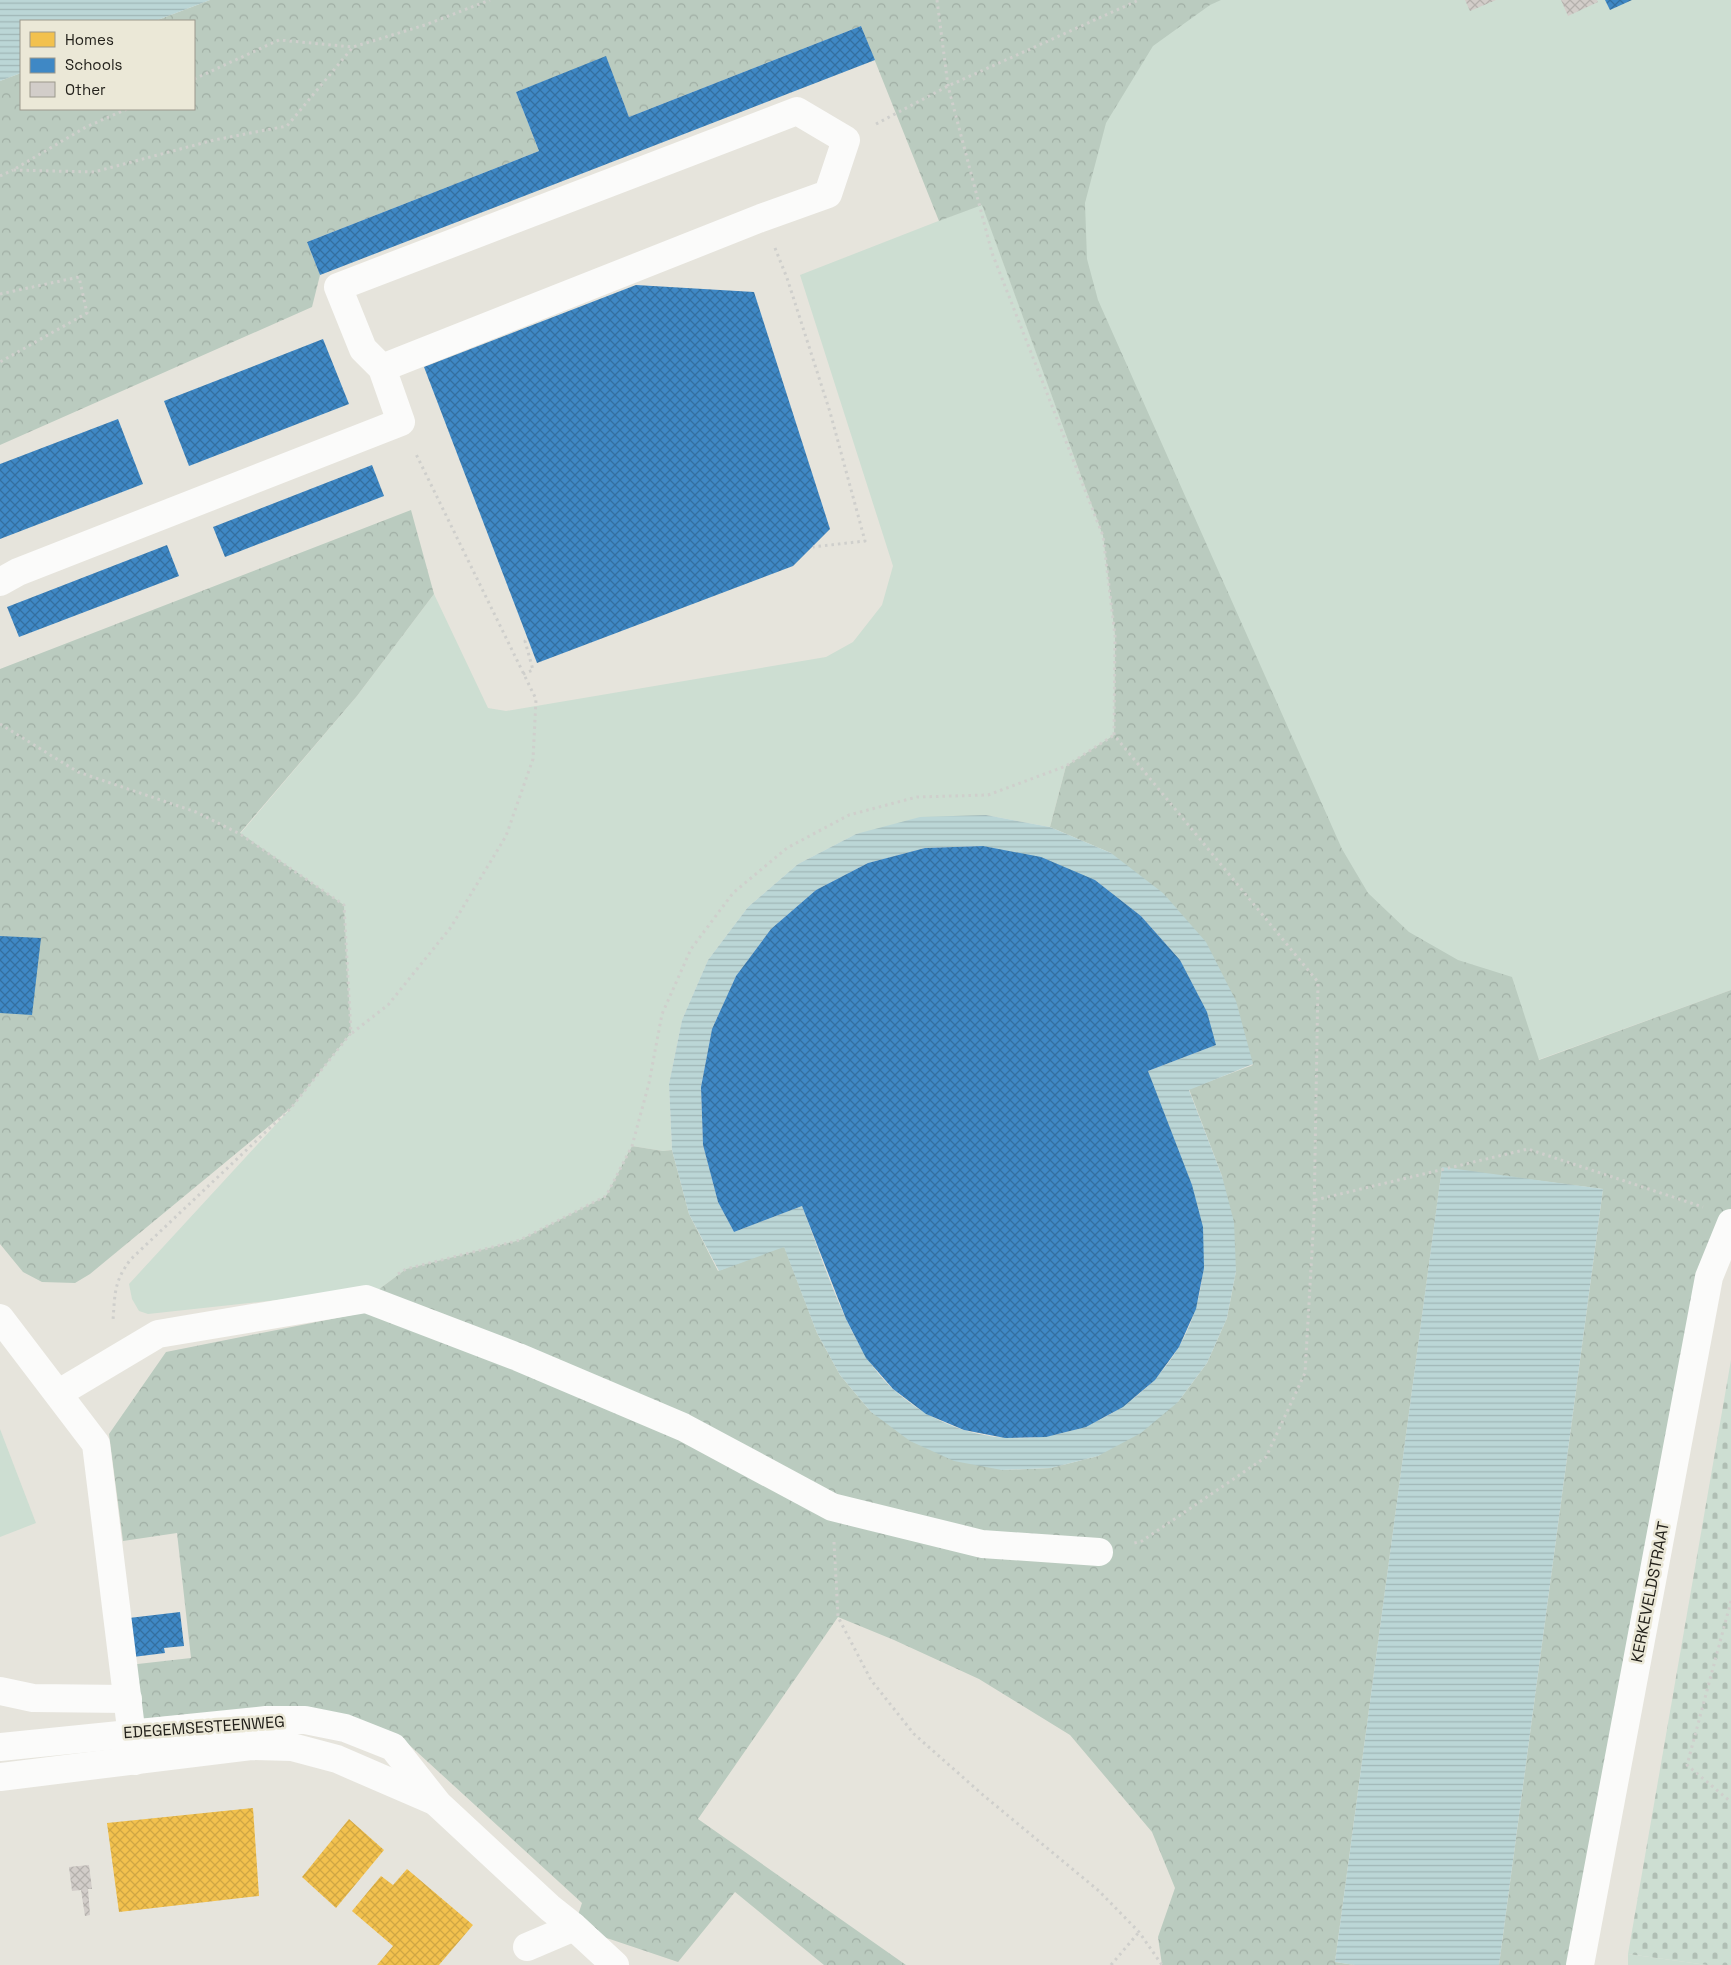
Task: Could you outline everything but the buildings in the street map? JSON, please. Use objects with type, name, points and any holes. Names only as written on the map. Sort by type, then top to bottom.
[{"type":"street","points":[[0,582],[18,572],[401,422],[382,368],[363,349],[338,287],[797,112],[846,140],[828,194],[761,218],[382,368]]},
{"type":"street","name":"KERKEVELDSTRAAT","points":[[1580,1965],[1722,1216]]},
{"type":"street","points":[[59,1393],[158,1334],[366,1298],[518,1357],[683,1427],[832,1507],[982,1544],[1099,1552]]},
{"type":"street","points":[[0,1318],[96,1444],[135,1761]]},
{"type":"street","points":[[0,1691],[33,1698],[128,1699]]},
{"type":"street","name":"EDEGEMSESTEENWEG","points":[[0,1746],[266,1720],[305,1720],[345,1728],[393,1748],[438,1804],[550,1908],[574,1927],[615,1965]]},
{"type":"street","name":"EDEGEMSESTEENWEG","points":[[0,1777],[252,1746],[292,1747],[338,1759],[438,1804]]},
{"type":"street","points":[[528,1947],[574,1927]]},
{"type":"path","points":[[195,79],[279,40],[353,47],[425,24],[490,0]]},
{"type":"path","points":[[937,0],[948,86],[992,253],[1103,536],[1115,636],[1114,735],[1318,982],[1314,1200],[1305,1373],[1266,1457],[1142,1541],[1099,1552]]},
{"type":"path","points":[[846,140],[948,86],[1139,0]]},
{"type":"path","points":[[13,170],[94,172],[214,140],[287,126],[353,47]]},
{"type":"path","points":[[0,176],[86,127],[125,110]]},
{"type":"path","points":[[761,218],[788,278],[830,412],[865,541],[813,547]]},
{"type":"path","points":[[0,294],[80,277],[87,314],[0,362]]},
{"type":"path","points":[[110,1364],[115,1287],[120,1272],[131,1259],[291,1108],[351,1033],[388,1005],[451,927],[506,836],[533,759],[536,699],[401,422]]},
{"type":"path","points":[[524,674],[534,670],[525,641],[528,640]]},
{"type":"path","points":[[0,724],[78,772],[196,812],[240,834],[344,905],[351,1033]]},
{"type":"path","points":[[366,1298],[406,1269],[520,1240],[606,1196],[632,1146],[649,1083],[662,1014],[691,950],[733,893],[787,848],[849,815],[874,808],[917,797],[988,795],[1066,766],[1114,735]]},
{"type":"path","points":[[1314,1200],[1528,1149],[1722,1216]]},
{"type":"path","points":[[832,1507],[838,1617],[871,1680],[914,1734],[983,1795],[1099,1891],[1139,1932],[1162,1965]]},
{"type":"path","points":[[1731,1601],[1687,1765],[1731,1802]]},
{"type":"path","points":[[1111,1965],[1139,1932]]},
{"type":"green space","points":[[210,0],[1221,0],[1210,5],[1153,46],[1106,123],[1085,203],[1087,259],[1098,300],[1342,849],[1368,893],[1409,932],[1458,960],[1512,977],[1539,1060],[1731,990],[1731,1223],[1580,1965],[1499,1965],[1603,1189],[1442,1168],[1335,1962],[1355,1965],[1162,1965],[1158,1937],[1175,1888],[1152,1832],[1070,1735],[979,1679],[838,1617],[698,1819],[906,1965],[824,1965],[735,1892],[678,1962],[574,1927],[582,1903],[405,1741],[270,1707],[119,1721],[111,1667],[191,1658],[177,1533],[123,1541],[109,1434],[166,1352],[352,1315],[366,1299],[406,1269],[520,1240],[606,1196],[632,1146],[663,1151],[672,1150],[689,1214],[718,1271],[784,1246],[817,1333],[840,1375],[871,1412],[1002,1470],[1051,1468],[1098,1456],[1178,1402],[1207,1363],[1227,1318],[1236,1271],[1222,1176],[1189,1089],[1253,1065],[1111,853],[1050,827],[1066,766],[1114,735],[1115,636],[1103,536],[982,205],[939,221],[861,26],[629,117],[606,57],[516,92],[539,151],[307,242],[320,275],[312,307],[0,445],[0,81],[20,73],[20,110],[195,110],[195,20],[158,20]]},
{"type":"green space","points":[[1195,0],[1731,0],[1731,990],[1386,1115],[1033,128]]},
{"type":"green space","points":[[982,204],[1103,536],[1115,636],[1114,735],[1066,766],[1050,827],[986,815],[856,834],[798,864],[748,907],[708,960],[682,1020],[669,1084],[672,1150],[663,1151],[632,1146],[606,1196],[520,1240],[406,1269],[366,1299],[342,1293],[148,1314],[139,1311],[132,1299],[129,1284],[291,1108],[351,1033],[344,905],[240,834],[357,696],[434,594],[488,708],[506,711],[826,657],[853,642],[882,605],[893,566],[800,275]]},
{"type":"green space","points":[[411,510],[434,594],[357,696],[240,833],[344,905],[351,1033],[291,1108],[90,1274],[75,1283],[42,1282],[23,1272],[0,1244],[0,669]]},
{"type":"green space","points":[[1731,1360],[1731,1965],[1707,1965],[1628,1954]]},
{"type":"green space","points":[[0,1429],[36,1523],[0,1537]]},
{"type":"green space","points":[[1628,1954],[1707,1965],[1628,1965]]},
{"type":"water","points":[[0,0],[210,0],[158,20],[20,20],[20,73],[0,81]]},
{"type":"water","points":[[986,815],[1050,827],[1111,853],[1163,893],[1206,942],[1236,1001],[1253,1064],[1189,1090],[1222,1176],[1234,1222],[1236,1271],[1227,1318],[1207,1363],[1178,1402],[1141,1433],[1098,1456],[1051,1468],[1002,1470],[954,1461],[910,1441],[871,1412],[840,1375],[817,1333],[784,1247],[719,1271],[689,1214],[672,1150],[669,1084],[682,1020],[708,960],[748,907],[798,864],[856,834],[920,817]],"holes":[[[983,846],[1095,880],[1141,916],[1180,960],[1216,1045],[1148,1071],[1201,1254],[1203,1271],[1190,1324],[1164,1368],[1129,1402],[1086,1426],[1038,1437],[988,1436],[939,1420],[894,1390],[878,1373],[864,1352],[839,1304],[802,1206],[734,1232],[718,1202],[703,1145],[701,1087],[712,1029],[736,976],[771,929],[816,890],[868,863],[925,848]]]},
{"type":"water","points":[[1442,1167],[1603,1189],[1499,1965],[1355,1965],[1335,1962]]}]
